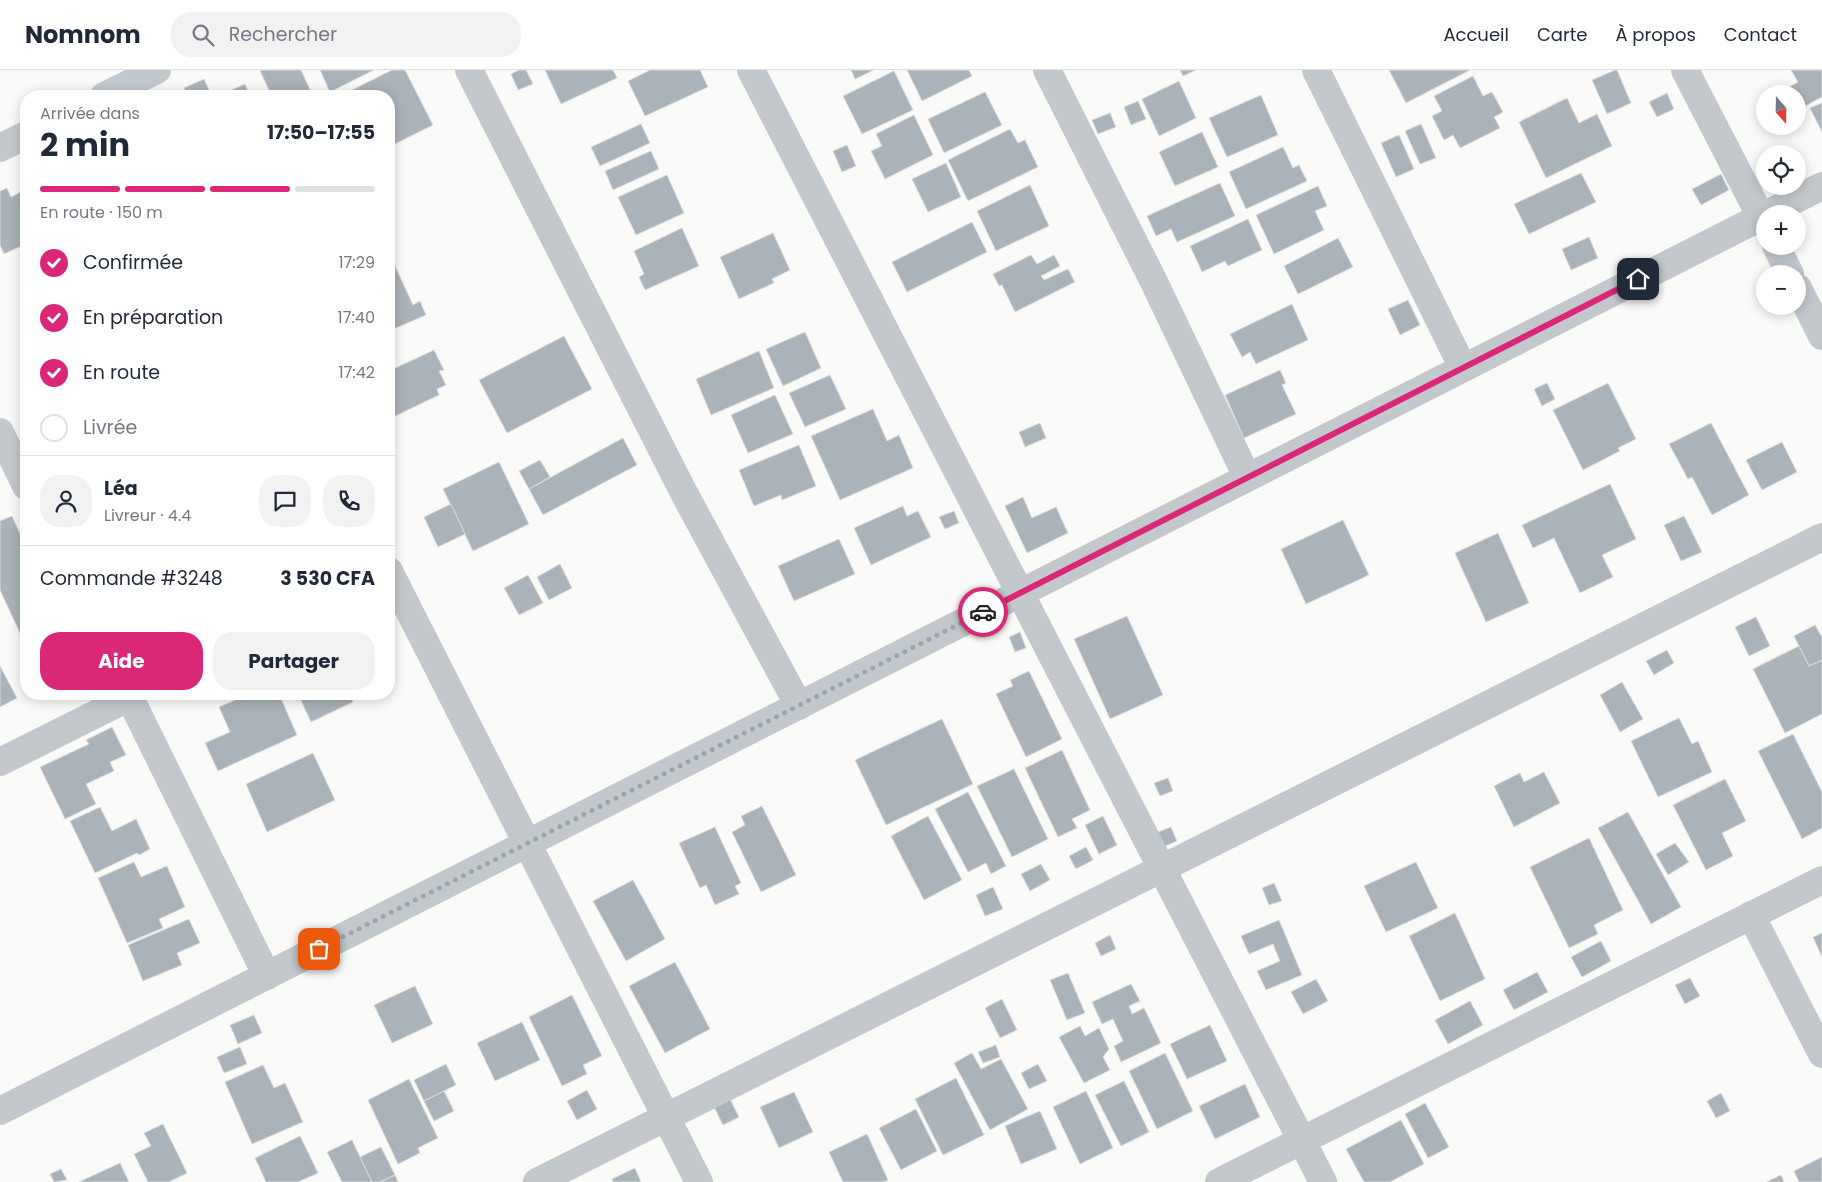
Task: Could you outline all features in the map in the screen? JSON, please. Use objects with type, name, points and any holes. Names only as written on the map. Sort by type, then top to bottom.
[{"type":"street","points":[[469,70],[684,492],[799,706]]},
{"type":"street","points":[[751,70],[1323,1182]]},
{"type":"street","points":[[1046,70],[1154,282],[1247,477]]},
{"type":"street","points":[[1316,70],[1463,368]]},
{"type":"street","points":[[1685,70],[1757,205]]},
{"type":"street","points":[[123,90],[148,82]]},
{"type":"street","points":[[0,148],[20,138]]},
{"type":"street","points":[[1788,205],[1822,186]]},
{"type":"street","points":[[0,1111],[1247,477],[1756,222]]},
{"type":"street","points":[[1806,304],[1822,336]]},
{"type":"street","points":[[0,432],[20,474]]},
{"type":"street","points":[[537,1182],[1822,537]]},
{"type":"street","points":[[395,583],[698,1182]]},
{"type":"street","points":[[0,762],[119,700]]},
{"type":"street","points":[[131,700],[267,976]]},
{"type":"street","points":[[1219,1182],[1822,880]]},
{"type":"street","points":[[1751,915],[1822,1054]]},
{"type":"building","points":[[301,70],[310,90],[269,90],[260,71]]},
{"type":"building","points":[[320,70],[374,70],[334,90],[329,90]]},
{"type":"building","points":[[392,70],[405,70],[433,125],[395,144],[395,90],[352,90]]},
{"type":"building","points":[[519,70],[526,70],[533,84],[518,90],[511,74]]},
{"type":"building","points":[[545,70],[613,70],[617,78],[561,104]]},
{"type":"building","points":[[650,70],[700,70],[708,87],[645,116],[628,81]]},
{"type":"building","points":[[851,70],[874,70],[855,79]]},
{"type":"building","points":[[907,70],[969,70],[972,76],[922,101]]},
{"type":"building","points":[[1180,70],[1196,70],[1183,76]]},
{"type":"building","points":[[1389,70],[1470,70],[1406,103]]},
{"type":"building","points":[[1617,70],[1631,103],[1607,114],[1592,80]]},
{"type":"building","points":[[1791,70],[1822,70],[1822,97],[1806,106],[1806,85],[1793,85],[1798,82]]},
{"type":"building","points":[[894,71],[913,110],[862,134],[843,96]]},
{"type":"building","points":[[1473,76],[1483,96],[1492,92],[1503,112],[1494,117],[1500,128],[1460,148],[1453,135],[1444,140],[1432,116],[1442,111],[1434,96]]},
{"type":"building","points":[[204,79],[209,90],[185,90],[184,88]]},
{"type":"building","points":[[1179,81],[1196,118],[1159,136],[1142,99]]},
{"type":"building","points":[[245,84],[248,90],[232,90]]},
{"type":"building","points":[[985,92],[1002,125],[944,153],[928,119]]},
{"type":"building","points":[[1667,93],[1674,109],[1657,117],[1649,102]]},
{"type":"building","points":[[1261,95],[1278,135],[1227,157],[1209,118]]},
{"type":"building","points":[[1567,98],[1579,123],[1597,114],[1612,146],[1546,178],[1519,122]]},
{"type":"building","points":[[1138,101],[1146,119],[1131,125],[1124,107]]},
{"type":"building","points":[[1822,103],[1822,132],[1810,108]]},
{"type":"building","points":[[1110,113],[1116,127],[1098,134],[1092,120]]},
{"type":"building","points":[[914,115],[933,155],[885,179],[871,151],[882,146],[876,134]]},
{"type":"building","points":[[641,124],[650,143],[600,166],[591,147]]},
{"type":"building","points":[[1421,124],[1436,158],[1420,164],[1405,131]]},
{"type":"building","points":[[1010,129],[1018,143],[1025,140],[1038,167],[968,201],[948,160]]},
{"type":"building","points":[[1202,132],[1218,167],[1175,186],[1159,152]]},
{"type":"building","points":[[1399,135],[1414,169],[1396,177],[1381,143]]},
{"type":"building","points":[[847,145],[856,166],[842,172],[833,151]]},
{"type":"building","points":[[1283,147],[1293,168],[1299,165],[1307,181],[1246,209],[1229,172]]},
{"type":"building","points":[[651,151],[659,169],[613,190],[605,171]]},
{"type":"building","points":[[946,163],[961,197],[928,212],[912,179]]},
{"type":"building","points":[[1581,173],[1596,202],[1529,234],[1514,204]]},
{"type":"building","points":[[1721,174],[1729,190],[1701,205],[1692,189]]},
{"type":"building","points":[[667,175],[684,213],[636,235],[618,197]]},
{"type":"building","points":[[1220,183],[1235,216],[1177,242],[1171,229],[1156,236],[1147,216]]},
{"type":"building","points":[[1030,185],[1049,226],[996,251],[977,211]]},
{"type":"building","points":[[1318,186],[1327,206],[1315,211],[1324,230],[1274,254],[1256,215]]},
{"type":"building","points":[[7,188],[11,197],[20,192],[20,247],[4,254],[0,245],[0,191]]},
{"type":"building","points":[[1248,219],[1262,250],[1228,266],[1225,261],[1202,272],[1190,246]]},
{"type":"building","points":[[972,222],[987,252],[907,292],[892,262]]},
{"type":"building","points":[[682,228],[699,266],[645,290],[639,277],[644,274],[634,251]]},
{"type":"building","points":[[773,233],[790,270],[772,279],[774,283],[739,299],[720,257]]},
{"type":"building","points":[[1589,237],[1598,258],[1571,270],[1562,249]]},
{"type":"building","points":[[1338,238],[1353,267],[1298,294],[1284,266]]},
{"type":"building","points":[[1031,255],[1037,264],[1054,255],[1060,266],[1041,276],[1044,280],[1068,269],[1075,282],[1015,312],[1002,285],[999,286],[993,274]]},
{"type":"building","points":[[395,266],[413,305],[420,301],[426,315],[395,328]]},
{"type":"building","points":[[1408,300],[1420,325],[1400,335],[1388,309]]},
{"type":"building","points":[[1292,304],[1308,340],[1256,364],[1250,352],[1242,357],[1230,334]]},
{"type":"building","points":[[805,332],[821,368],[783,386],[766,349]]},
{"type":"building","points":[[564,336],[592,389],[507,433],[479,380]]},
{"type":"building","points":[[434,350],[444,370],[439,371],[446,385],[437,389],[439,395],[395,416],[395,368]]},
{"type":"building","points":[[759,351],[774,388],[711,415],[696,379]]},
{"type":"building","points":[[1280,370],[1286,383],[1282,385],[1296,414],[1244,438],[1225,395]]},
{"type":"building","points":[[830,375],[846,409],[805,427],[789,393]]},
{"type":"building","points":[[1547,383],[1555,399],[1542,406],[1534,389]]},
{"type":"building","points":[[1608,383],[1636,439],[1618,448],[1620,451],[1583,470],[1553,410]]},
{"type":"building","points":[[775,395],[793,434],[748,453],[731,415]]},
{"type":"building","points":[[873,409],[887,441],[899,435],[913,468],[840,500],[811,436]]},
{"type":"building","points":[[1040,423],[1046,438],[1025,447],[1019,432]]},
{"type":"building","points":[[1711,423],[1749,495],[1712,515],[1692,477],[1688,479],[1669,444]]},
{"type":"building","points":[[623,438],[637,465],[543,515],[529,489]]},
{"type":"building","points":[[1782,442],[1797,472],[1762,490],[1746,460]]},
{"type":"building","points":[[799,445],[816,486],[782,500],[781,495],[754,506],[739,470]]},
{"type":"building","points":[[540,460],[550,477],[529,489],[519,471]]},
{"type":"building","points":[[499,462],[529,524],[473,551],[443,489]]},
{"type":"building","points":[[1610,484],[1636,539],[1602,555],[1613,577],[1580,593],[1554,538],[1533,548],[1522,525]]},
{"type":"building","points":[[1023,497],[1032,518],[1056,507],[1068,533],[1027,553],[1005,506]]},
{"type":"building","points":[[451,504],[465,534],[438,547],[424,517]]},
{"type":"building","points":[[903,506],[907,516],[918,511],[931,537],[871,565],[854,528]]},
{"type":"building","points":[[954,511],[959,523],[945,529],[939,517]]},
{"type":"building","points":[[12,516],[20,534],[20,633],[0,590],[0,521]]},
{"type":"building","points":[[1684,516],[1702,552],[1681,561],[1664,525]]},
{"type":"building","points":[[1343,520],[1369,575],[1306,604],[1281,549]]},
{"type":"building","points":[[1498,533],[1529,603],[1486,622],[1455,553]]},
{"type":"building","points":[[839,539],[855,574],[794,601],[778,566]]},
{"type":"building","points":[[560,564],[572,588],[549,600],[537,577]]},
{"type":"building","points":[[528,575],[543,603],[519,615],[504,588]]},
{"type":"building","points":[[1127,616],[1163,695],[1110,719],[1074,639]]},
{"type":"building","points":[[1756,617],[1770,646],[1749,656],[1735,627]]},
{"type":"building","points":[[1815,625],[1822,637],[1822,660],[1809,666],[1794,636]]},
{"type":"building","points":[[1020,632],[1026,648],[1015,652],[1009,637]]},
{"type":"building","points":[[1799,646],[1809,666],[1822,660],[1822,714],[1785,733],[1753,669]]},
{"type":"building","points":[[1667,650],[1674,663],[1654,675],[1646,661]]},
{"type":"building","points":[[0,666],[17,698],[0,707]]},
{"type":"building","points":[[1029,671],[1062,739],[1026,757],[996,694],[1013,686],[1010,680]]},
{"type":"building","points":[[1622,682],[1643,719],[1620,732],[1600,695]]},
{"type":"building","points":[[235,700],[282,700],[297,735],[218,771],[205,743],[230,732],[219,707]]},
{"type":"building","points":[[301,700],[352,700],[353,702],[311,722]]},
{"type":"building","points":[[1679,718],[1692,744],[1698,741],[1712,772],[1658,797],[1631,741]]},
{"type":"building","points":[[942,719],[973,784],[886,825],[855,760]]},
{"type":"building","points":[[112,727],[126,755],[110,762],[114,771],[86,784],[96,804],[65,819],[40,767],[89,744],[86,740]]},
{"type":"building","points":[[1793,734],[1822,792],[1822,828],[1802,839],[1758,751]]},
{"type":"building","points":[[1062,750],[1090,810],[1072,819],[1077,828],[1058,837],[1025,768]]},
{"type":"building","points":[[313,753],[335,800],[267,832],[246,784]]},
{"type":"building","points":[[1014,769],[1048,839],[1012,857],[977,786]]},
{"type":"building","points":[[1544,772],[1560,803],[1514,827],[1494,786],[1520,773],[1524,782]]},
{"type":"building","points":[[1168,778],[1173,791],[1160,796],[1154,783]]},
{"type":"building","points":[[1725,779],[1746,821],[1722,833],[1733,856],[1706,870],[1673,805]]},
{"type":"building","points":[[968,792],[1006,866],[991,874],[986,863],[968,872],[935,809]]},
{"type":"building","points":[[762,806],[796,875],[761,892],[732,832],[745,825],[741,816]]},
{"type":"building","points":[[100,807],[112,831],[136,819],[150,849],[139,855],[137,853],[95,873],[70,821]]},
{"type":"building","points":[[1628,812],[1681,907],[1651,924],[1598,828]]},
{"type":"building","points":[[928,816],[962,880],[924,900],[891,836]]},
{"type":"building","points":[[1103,816],[1117,845],[1099,854],[1085,825]]},
{"type":"building","points":[[715,827],[741,883],[735,886],[739,894],[715,905],[706,885],[700,888],[679,843]]},
{"type":"building","points":[[1171,827],[1177,841],[1163,847],[1158,832]]},
{"type":"building","points":[[1589,838],[1623,910],[1594,925],[1598,934],[1569,948],[1530,867]]},
{"type":"building","points":[[1675,843],[1689,862],[1668,875],[1656,854]]},
{"type":"building","points":[[1086,847],[1093,860],[1076,869],[1069,856]]},
{"type":"building","points":[[134,862],[141,877],[167,866],[185,907],[159,919],[163,928],[127,943],[98,878]]},
{"type":"building","points":[[1416,862],[1438,908],[1386,932],[1364,886]]},
{"type":"building","points":[[1041,864],[1050,880],[1030,891],[1021,874]]},
{"type":"building","points":[[633,880],[665,939],[626,961],[593,901]]},
{"type":"building","points":[[1274,883],[1282,901],[1269,905],[1262,888]]},
{"type":"building","points":[[993,887],[1003,909],[985,916],[976,895]]},
{"type":"building","points":[[1455,913],[1485,979],[1440,1001],[1409,936]]},
{"type":"building","points":[[189,919],[200,943],[177,953],[182,965],[143,981],[128,945]]},
{"type":"building","points":[[1279,920],[1302,975],[1266,990],[1257,971],[1280,961],[1273,944],[1249,954],[1241,936]]},
{"type":"building","points":[[1822,933],[1822,957],[1813,937]]},
{"type":"building","points":[[1110,935],[1116,949],[1101,956],[1095,943]]},
{"type":"building","points":[[1601,941],[1611,961],[1582,977],[1571,957]]},
{"type":"building","points":[[675,962],[710,1029],[665,1053],[629,986]]},
{"type":"building","points":[[1537,972],[1548,992],[1514,1010],[1503,990]]},
{"type":"building","points":[[1068,973],[1085,1013],[1067,1020],[1050,980]]},
{"type":"building","points":[[1690,978],[1700,996],[1685,1004],[1675,985]]},
{"type":"building","points":[[1316,979],[1328,1001],[1303,1014],[1291,992]]},
{"type":"building","points":[[1131,984],[1140,1001],[1129,1006],[1132,1014],[1144,1008],[1161,1043],[1121,1062],[1114,1046],[1123,1041],[1113,1019],[1102,1024],[1092,1002]]},
{"type":"building","points":[[415,986],[433,1024],[392,1043],[374,1005]]},
{"type":"building","points":[[572,995],[602,1056],[583,1065],[587,1074],[562,1086],[529,1017]]},
{"type":"building","points":[[1002,999],[1017,1030],[1000,1038],[985,1008]]},
{"type":"building","points":[[1470,1001],[1483,1025],[1448,1044],[1435,1020]]},
{"type":"building","points":[[254,1015],[262,1033],[238,1044],[230,1025]]},
{"type":"building","points":[[522,1022],[540,1060],[495,1081],[477,1043]]},
{"type":"building","points":[[1210,1025],[1227,1061],[1187,1079],[1170,1044]]},
{"type":"building","points":[[1080,1026],[1085,1036],[1099,1028],[1109,1049],[1103,1057],[1110,1070],[1084,1083],[1059,1037]]},
{"type":"building","points":[[996,1045],[1000,1057],[983,1063],[978,1052]]},
{"type":"building","points":[[240,1047],[247,1064],[224,1073],[217,1057]]},
{"type":"building","points":[[972,1053],[981,1069],[1001,1059],[1028,1109],[990,1130],[954,1063]]},
{"type":"building","points":[[1165,1053],[1193,1111],[1157,1129],[1129,1071]]},
{"type":"building","points":[[446,1064],[456,1085],[424,1101],[414,1080]]},
{"type":"building","points":[[1038,1064],[1047,1081],[1029,1089],[1021,1073]]},
{"type":"building","points":[[263,1065],[274,1088],[285,1083],[303,1122],[252,1144],[225,1082]]},
{"type":"building","points":[[956,1078],[984,1135],[943,1155],[915,1099]]},
{"type":"building","points":[[409,1079],[438,1138],[418,1148],[420,1153],[398,1164],[368,1100]]},
{"type":"building","points":[[1124,1081],[1149,1132],[1121,1146],[1095,1095]]},
{"type":"building","points":[[1245,1084],[1260,1117],[1215,1139],[1199,1106]]},
{"type":"building","points":[[587,1090],[597,1109],[577,1120],[567,1101]]},
{"type":"building","points":[[444,1091],[454,1111],[434,1121],[424,1101]]},
{"type":"building","points":[[1086,1091],[1113,1148],[1080,1164],[1053,1107]]},
{"type":"building","points":[[794,1092],[813,1132],[779,1148],[760,1107]]},
{"type":"building","points":[[1721,1093],[1730,1111],[1716,1118],[1707,1101]]},
{"type":"building","points":[[730,1099],[739,1117],[723,1125],[714,1107]]},
{"type":"building","points":[[1425,1103],[1449,1147],[1428,1158],[1405,1114]]},
{"type":"building","points":[[916,1109],[937,1151],[901,1170],[879,1128]]},
{"type":"building","points":[[1040,1111],[1057,1149],[1021,1164],[1005,1126]]},
{"type":"building","points":[[1401,1120],[1424,1164],[1390,1182],[1364,1182],[1346,1149]]},
{"type":"building","points":[[163,1124],[187,1173],[169,1182],[148,1182],[134,1154],[151,1146],[144,1133]]},
{"type":"building","points":[[867,1134],[888,1180],[883,1182],[843,1182],[829,1152]]},
{"type":"building","points":[[300,1136],[318,1173],[298,1182],[266,1182],[255,1158]]},
{"type":"building","points":[[352,1140],[372,1182],[342,1182],[327,1152]]},
{"type":"building","points":[[381,1147],[395,1175],[380,1182],[372,1182],[360,1157]]},
{"type":"building","points":[[1822,1157],[1822,1182],[1799,1182],[1794,1171]]},
{"type":"building","points":[[120,1163],[129,1182],[79,1182]]},
{"type":"building","points":[[635,1168],[641,1182],[613,1182],[612,1179]]},
{"type":"building","points":[[61,1169],[67,1180],[54,1182],[50,1174]]},
{"type":"building","points":[[395,1175],[398,1182],[380,1182]]},
{"type":"building","points":[[1781,1175],[1784,1182],[1766,1182]]},
{"type":"way so far","points":[[319,949],[983,612]]},
{"type":"route","points":[[983,612],[1638,279]]}]
